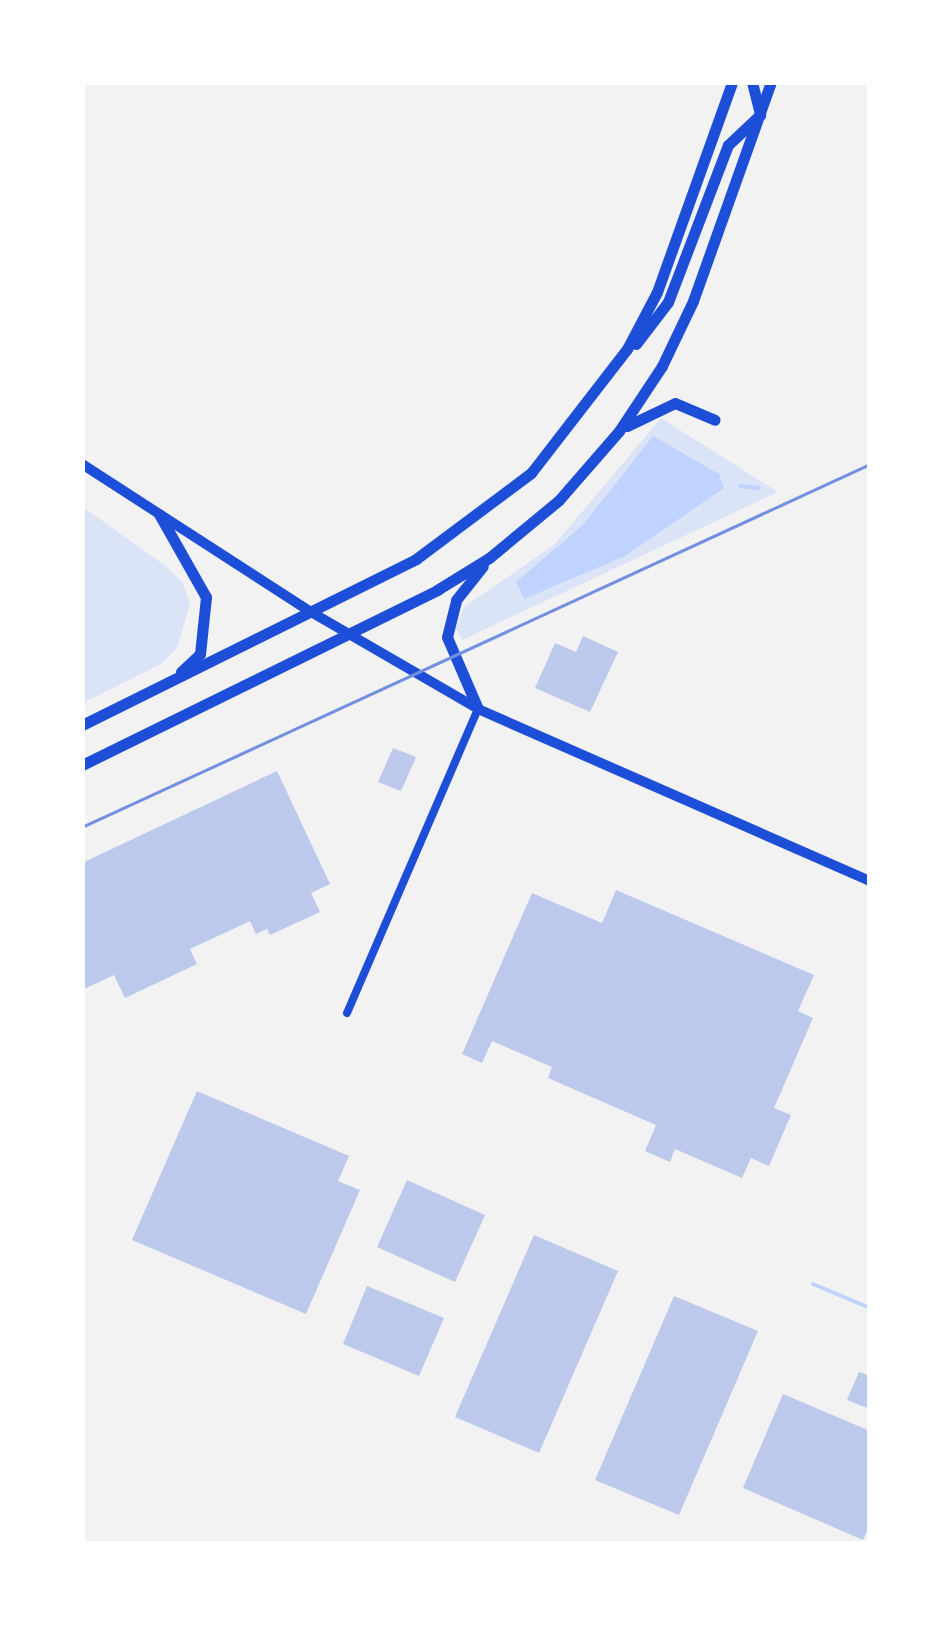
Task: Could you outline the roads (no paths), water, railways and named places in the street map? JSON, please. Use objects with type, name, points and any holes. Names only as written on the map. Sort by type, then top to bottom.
[{"type":"main road","points":[[606,382],[656,292],[732,82]]},
{"type":"main road","points":[[752,82],[760,115]]},
{"type":"main road","points":[[82,764],[348,635],[489,558],[559,500],[619,432],[684,322],[771,82]]},
{"type":"main road","points":[[82,725],[311,612],[464,529],[530,473],[668,302],[728,145],[760,115]]},
{"type":"main road","points":[[619,432],[675,403],[715,420]]},
{"type":"main road","points":[[82,464],[348,635],[478,709],[870,881]]},
{"type":"main road","points":[[159,514],[199,577],[208,613],[200,654],[170,682]]},
{"type":"main road","points":[[478,709],[447,637],[456,600],[489,558]]},
{"type":"street","points":[[347,1013],[478,709]]},
{"type":"water","points":[[653,436],[719,474],[724,488],[625,556],[524,599],[516,582],[583,525]]},
{"type":"waterway","points":[[740,486],[759,488]]},
{"type":"waterway","points":[[813,1284],[870,1308]]},
{"type":"tram line","points":[[82,827],[870,464]]}]
